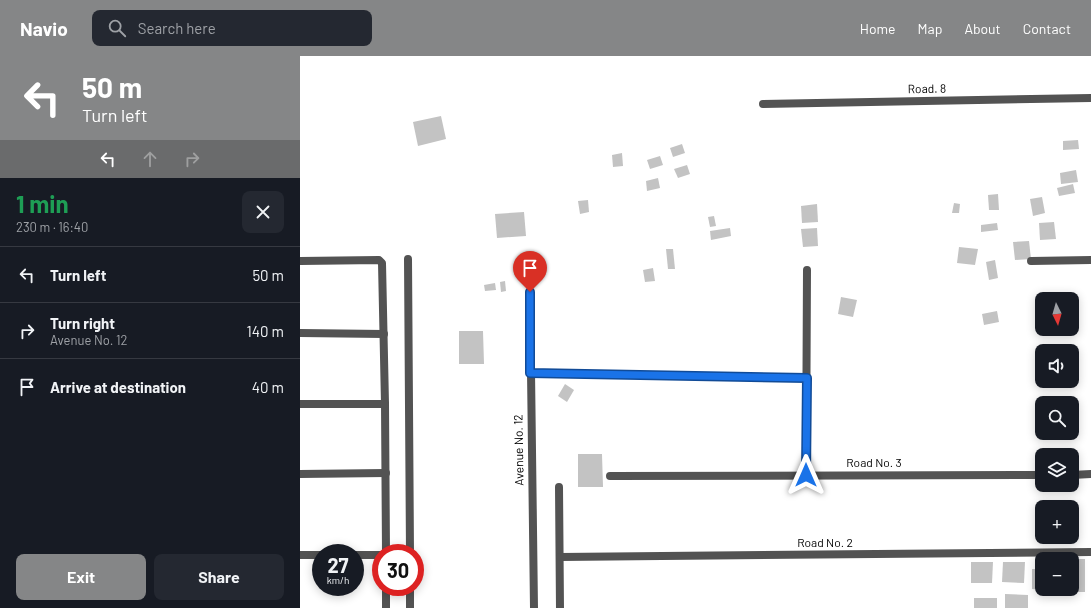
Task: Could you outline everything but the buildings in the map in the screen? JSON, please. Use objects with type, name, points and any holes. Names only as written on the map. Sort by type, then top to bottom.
[{"type":"street","name":"Road. 8","points":[[763,104],[1091,98]]},
{"type":"street","points":[[300,261],[379,260],[383,266],[386,544]]},
{"type":"street","points":[[408,260],[410,544]]},
{"type":"street","points":[[1031,261],[1091,260]]},
{"type":"street","points":[[806,475],[807,270]]},
{"type":"street","name":"Avenue No. 12","points":[[530,292],[534,608]]},
{"type":"street","points":[[300,333],[384,334]]},
{"type":"street","points":[[530,373],[807,378]]},
{"type":"street","points":[[300,404],[385,404]]},
{"type":"street","points":[[300,474],[386,473]]},
{"type":"street","points":[[1079,474],[1091,474]]},
{"type":"street","name":"Road No. 3","points":[[610,476],[1035,475]]},
{"type":"street","points":[[559,487],[560,608]]},
{"type":"street","name":"Road No. 2","points":[[560,557],[1091,552]]},
{"type":"street","points":[[300,555],[312,555]]},
{"type":"street","points":[[386,596],[386,608]]},
{"type":"street","points":[[410,596],[410,608]]},
{"type":"route","points":[[530,292],[530,373],[807,378],[806,475]]}]
